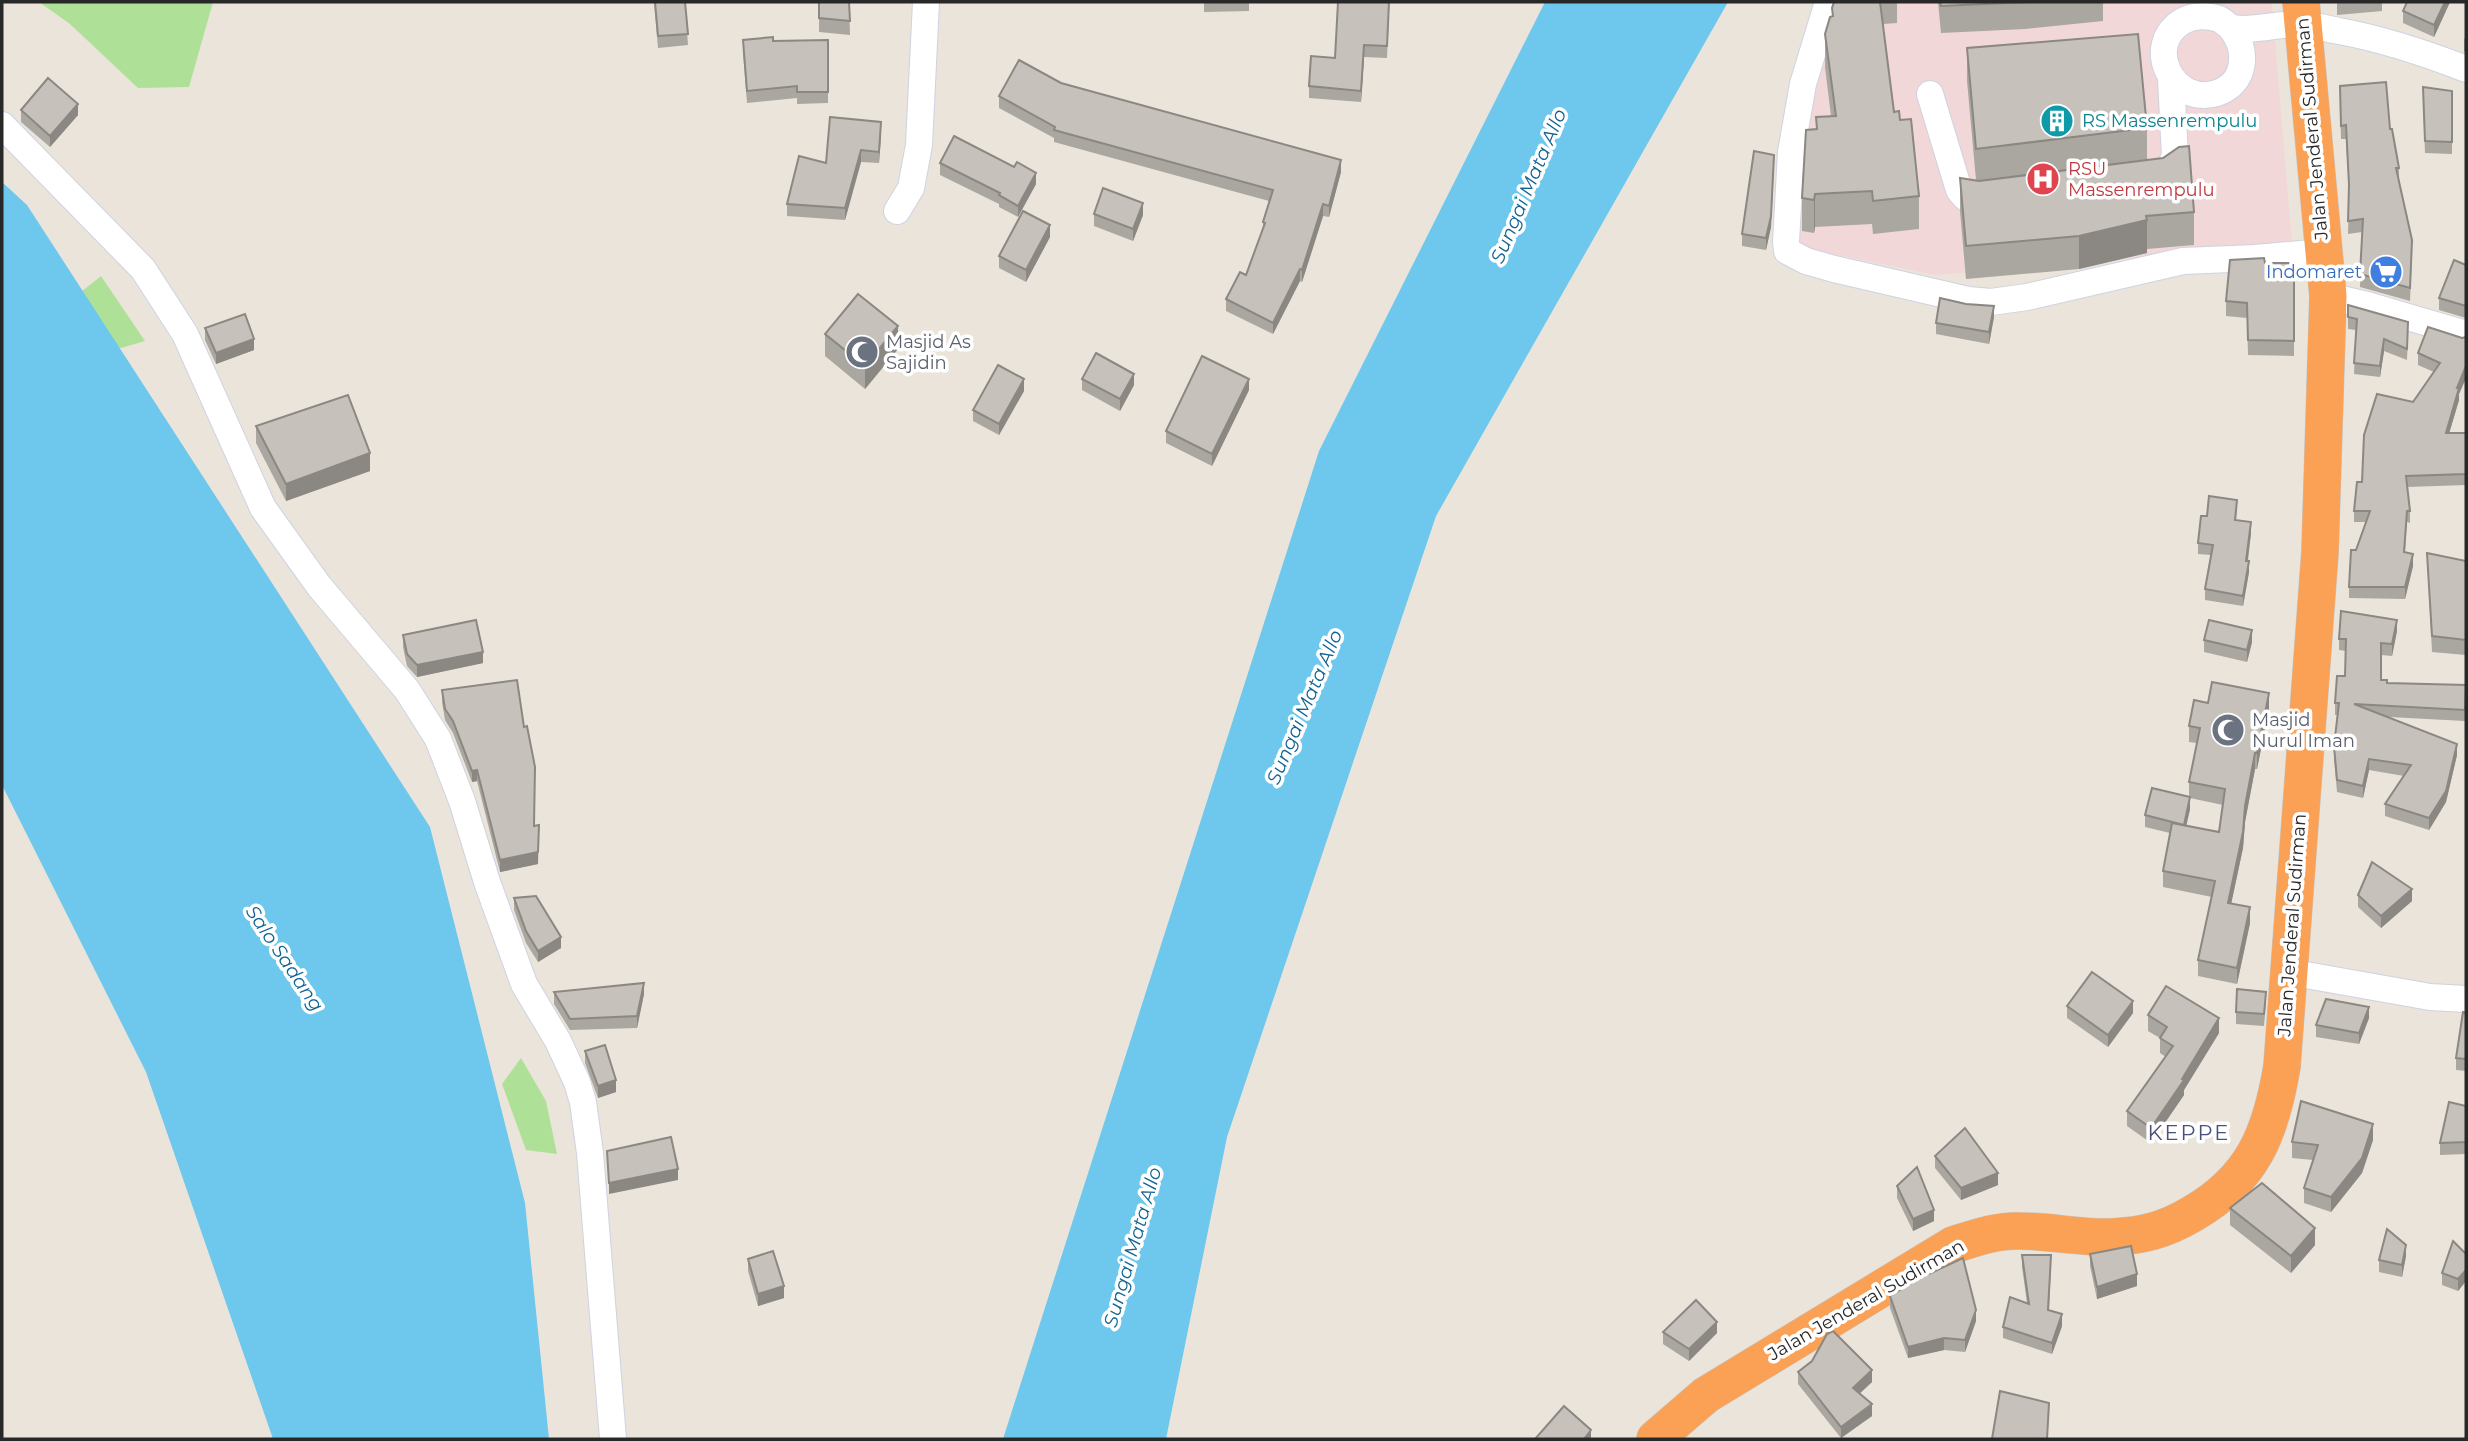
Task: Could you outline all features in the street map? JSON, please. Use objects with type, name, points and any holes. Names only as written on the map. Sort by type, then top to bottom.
[{"type":"highway","name":"Jalan Jenderal Sudirman","points":[[1655,1439],[1706,1395],[1953,1245],[1998,1232],[2018,1230],[2108,1237],[2155,1233],[2171,1227],[2213,1202],[2236,1182],[2262,1144],[2276,1104],[2282,1066],[2320,552],[2328,296],[2322,252],[2309,20]]},
{"type":"street","points":[[897,211],[911,188],[919,145],[926,2]]},
{"type":"street","points":[[1828,2],[1803,84],[1791,152],[1786,242],[1787,251],[1795,256],[1937,293],[1991,302],[2027,297],[2183,261],[2322,252]]},
{"type":"street","points":[[2208,16],[2221,20],[2231,28],[2239,38],[2243,51],[2238,76],[2230,86],[2206,96],[2192,94],[2180,88],[2171,79],[2163,54],[2166,41],[2173,30],[2183,21],[2208,16]]},
{"type":"street","points":[[2231,28],[2309,20],[2378,38],[2466,69]]},
{"type":"street","points":[[2135,179],[2161,176],[2170,167],[2175,156],[2171,79]]},
{"type":"street","points":[[1930,94],[1959,190],[1965,197],[2016,193]]},
{"type":"street","points":[[2,125],[143,269],[185,334],[262,508],[319,586],[407,690],[438,739],[462,801],[487,882],[524,984],[558,1041],[583,1102],[590,1153],[613,1439]]},
{"type":"street","points":[[2328,296],[2466,334]]},
{"type":"street","points":[[2289,972],[2430,997],[2466,999]]},
{"type":"shaded area","name":"RSU Massenrempulu","points":[[1837,2],[2272,2],[2292,245],[1935,275],[1795,246],[1804,113]]},
{"type":"green space","points":[[39,2],[213,2],[189,87],[138,88],[70,24]]},
{"type":"green space","points":[[101,276],[145,341],[114,350],[81,292]]},
{"type":"green space","points":[[521,1058],[546,1101],[557,1154],[526,1150],[502,1084]]},
{"type":"water","name":"Sungai Mata Allo","points":[[1545,2],[1728,2],[1436,516],[1227,1137],[1166,1439],[1003,1439],[1319,451]]},
{"type":"water","name":"Salo Sadang","points":[[2,182],[27,205],[430,827],[525,1203],[549,1439],[273,1439],[146,1072],[2,785]]},
{"type":"building","points":[[655,2],[685,2],[688,34],[658,36]]},
{"type":"building","points":[[819,2],[849,2],[850,21],[819,18]]},
{"type":"building","points":[[1338,2],[1389,2],[1387,46],[1364,45],[1361,91],[1309,86],[1311,56],[1335,58]]},
{"type":"building","points":[[1834,2],[1880,2],[1894,112],[1899,111],[1900,120],[1911,119],[1919,196],[1873,201],[1872,191],[1815,194],[1814,200],[1802,198],[1806,130],[1817,129],[1816,117],[1836,116],[1825,34],[1830,17],[1833,16]]},
{"type":"building","points":[[1940,2],[2029,2],[1941,6]]},
{"type":"building","points":[[2407,2],[2445,2],[2434,25],[2403,11]]},
{"type":"building","name":"RS Massenrempulu","points":[[2138,34],[2147,128],[1976,149],[1967,48]]},
{"type":"building","points":[[773,37],[773,41],[828,40],[828,92],[797,92],[797,86],[747,91],[743,40]]},
{"type":"building","points":[[1019,60],[1061,83],[1341,160],[1329,206],[1323,204],[1302,270],[1300,269],[1273,323],[1226,299],[1240,272],[1246,275],[1265,223],[1263,222],[1273,190],[1054,130],[1055,127],[999,96]]},
{"type":"building","points":[[48,78],[78,104],[50,136],[21,110]]},
{"type":"building","points":[[2386,82],[2390,129],[2399,168],[2396,168],[2412,240],[2410,288],[2360,274],[2363,219],[2348,221],[2346,125],[2341,126],[2340,86]]},
{"type":"building","points":[[2423,87],[2452,91],[2452,142],[2425,141]]},
{"type":"building","points":[[830,117],[881,122],[879,152],[861,150],[845,208],[787,204],[799,156],[826,163]]},
{"type":"building","points":[[954,136],[1014,167],[1017,162],[1036,173],[1018,206],[999,195],[1000,193],[940,163]]},
{"type":"building","points":[[2189,146],[2194,212],[2146,216],[2147,220],[2079,236],[1966,246],[1960,178],[1979,181],[2163,158],[2179,147]]},
{"type":"building","points":[[1754,151],[1774,155],[1771,216],[1766,238],[1742,234]]},
{"type":"building","points":[[1103,188],[1143,203],[1133,229],[1094,214]]},
{"type":"building","points":[[1023,211],[1050,225],[1026,270],[999,256]]},
{"type":"building","points":[[2264,258],[2265,263],[2294,263],[2294,341],[2248,340],[2247,303],[2226,301],[2230,260]]},
{"type":"building","points":[[2454,260],[2466,265],[2466,306],[2439,298]]},
{"type":"building","points":[[858,294],[898,326],[865,366],[825,334]]},
{"type":"building","points":[[1940,298],[1966,304],[1994,306],[1989,332],[1936,323]]},
{"type":"building","points":[[2348,305],[2408,322],[2407,349],[2384,339],[2380,366],[2354,363],[2357,319],[2348,317]]},
{"type":"building","points":[[245,314],[254,339],[216,353],[205,328]]},
{"type":"building","points":[[2428,327],[2466,337],[2466,366],[2457,388],[2446,433],[2466,433],[2466,474],[2406,476],[2410,511],[2407,511],[2404,552],[2413,554],[2405,587],[2349,587],[2351,550],[2356,550],[2370,511],[2354,511],[2357,482],[2362,482],[2364,435],[2377,394],[2413,402],[2440,363],[2418,353]]},
{"type":"building","points":[[1096,353],[1134,374],[1120,399],[1082,379]]},
{"type":"building","points":[[1202,356],[1249,379],[1212,454],[1166,431]]},
{"type":"building","points":[[998,365],[1024,379],[999,424],[973,410]]},
{"type":"building","points":[[348,395],[370,453],[286,484],[256,426]]},
{"type":"building","points":[[2209,496],[2237,500],[2235,520],[2251,522],[2246,561],[2249,561],[2243,596],[2205,589],[2213,545],[2198,543],[2201,516],[2207,516]]},
{"type":"building","points":[[2427,553],[2466,561],[2466,640],[2432,636]]},
{"type":"building","points":[[2341,611],[2397,620],[2392,644],[2381,643],[2381,680],[2387,680],[2387,683],[2466,685],[2465,710],[2354,704],[2457,744],[2446,791],[2429,818],[2385,804],[2411,765],[2369,759],[2363,786],[2337,780],[2334,746],[2339,703],[2335,703],[2337,676],[2345,676],[2346,639],[2339,639]]},
{"type":"building","points":[[476,620],[483,652],[417,665],[407,654],[403,635]]},
{"type":"building","points":[[2209,620],[2252,630],[2247,650],[2204,640]]},
{"type":"building","points":[[517,680],[524,727],[527,726],[535,767],[534,826],[539,825],[538,852],[500,860],[477,770],[472,771],[453,721],[445,709],[442,690]]},
{"type":"building","points":[[2212,682],[2269,693],[2255,753],[2243,832],[2228,903],[2250,907],[2237,968],[2198,960],[2215,881],[2163,871],[2172,823],[2219,832],[2225,789],[2189,782],[2200,728],[2189,726],[2194,700],[2208,703]]},
{"type":"building","points":[[2152,788],[2190,797],[2184,825],[2145,815]]},
{"type":"building","points":[[2372,862],[2412,889],[2381,916],[2358,895]]},
{"type":"building","points":[[536,896],[561,937],[538,951],[526,931],[514,898]]},
{"type":"building","points":[[2092,972],[2133,1001],[2108,1035],[2067,1006]]},
{"type":"building","points":[[644,983],[637,1016],[570,1019],[554,992]]},
{"type":"building","points":[[2166,986],[2219,1018],[2182,1079],[2184,1080],[2151,1128],[2127,1111],[2173,1046],[2160,1038],[2167,1027],[2148,1015]]},
{"type":"building","points":[[2237,989],[2266,992],[2264,1014],[2236,1012]]},
{"type":"building","points":[[2326,999],[2369,1007],[2359,1033],[2316,1025]]},
{"type":"building","points":[[2463,1012],[2466,1013],[2466,1059],[2456,1058]]},
{"type":"building","points":[[605,1045],[616,1080],[598,1086],[585,1051]]},
{"type":"building","points":[[2301,1101],[2373,1124],[2362,1158],[2331,1197],[2304,1188],[2318,1145],[2292,1142]]},
{"type":"building","points":[[2449,1102],[2466,1106],[2466,1142],[2440,1143]]},
{"type":"building","points":[[1965,1128],[1998,1173],[1961,1188],[1935,1156]]},
{"type":"building","points":[[671,1137],[678,1169],[609,1183],[607,1151]]},
{"type":"building","points":[[1917,1167],[1934,1210],[1913,1219],[1897,1186]]},
{"type":"building","points":[[2262,1183],[2315,1228],[2291,1256],[2230,1208]]},
{"type":"building","points":[[2387,1229],[2406,1245],[2402,1265],[2379,1260]]},
{"type":"building","points":[[2453,1241],[2466,1254],[2466,1270],[2458,1279],[2442,1273]]},
{"type":"building","points":[[2131,1246],[2137,1274],[2097,1287],[2090,1254]]},
{"type":"building","points":[[773,1251],[784,1286],[758,1294],[748,1259]]},
{"type":"building","points":[[2022,1255],[2051,1255],[2048,1310],[2062,1314],[2052,1343],[2003,1327],[2010,1297],[2029,1304]]},
{"type":"building","points":[[1963,1258],[1976,1310],[1965,1340],[1944,1338],[1908,1347],[1890,1296],[1918,1279]]},
{"type":"building","points":[[1696,1300],[1717,1322],[1689,1349],[1663,1332]]},
{"type":"building","points":[[1833,1331],[1872,1370],[1853,1388],[1872,1404],[1841,1427],[1798,1372],[1812,1361],[1827,1334]]},
{"type":"building","points":[[2000,1391],[2049,1403],[2047,1439],[1992,1439]]},
{"type":"building","points":[[1564,1406],[1591,1430],[1584,1439],[1535,1439]]},
{"type":"place","name":"RS Massenrempulu","points":[[2057,121]]},
{"type":"place","name":"RSU Massenrempulu","points":[[2043,179]]},
{"type":"place","name":"Indomaret","points":[[2386,272]]},
{"type":"place","name":"Masjid As Sajidin","points":[[862,352]]},
{"type":"place","name":"Masjid Nurul Iman","points":[[2228,730]]},
{"type":"district","name":"KEPPE","points":[[2189,1133]]}]
